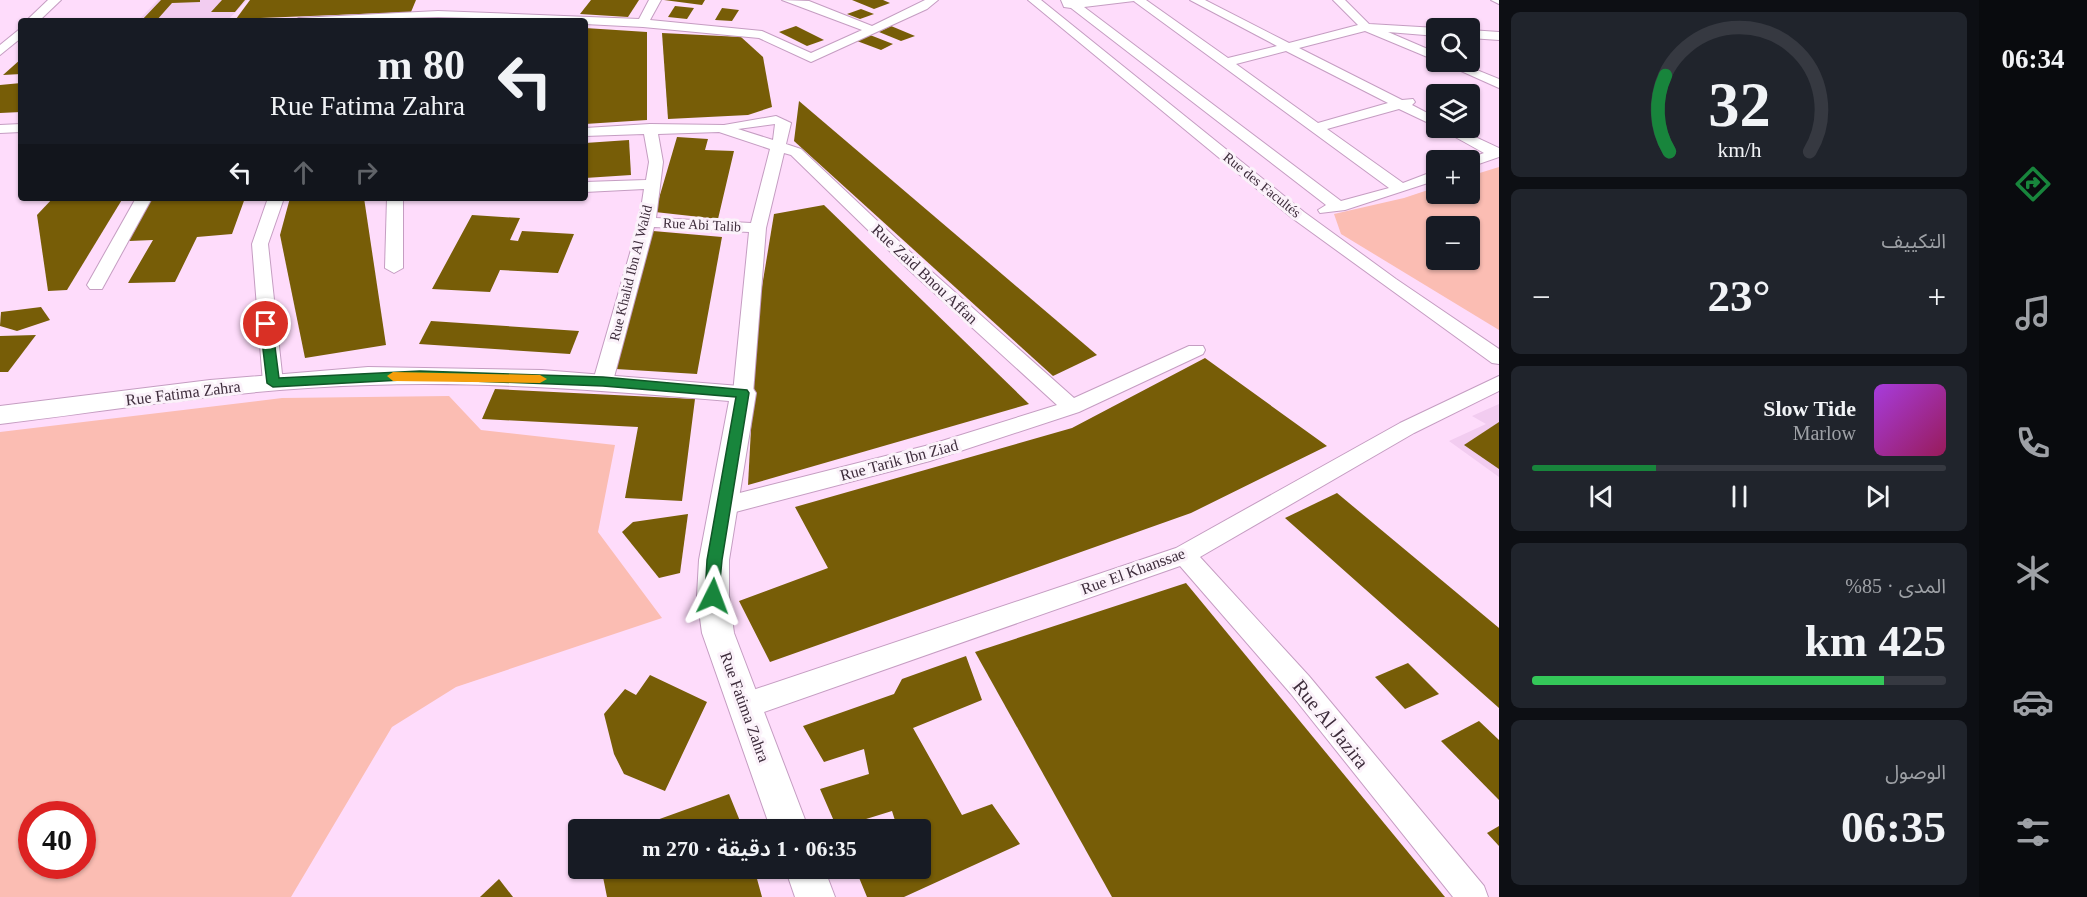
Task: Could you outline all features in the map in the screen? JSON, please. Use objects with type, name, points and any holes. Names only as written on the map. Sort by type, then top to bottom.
[{"type":"street","points":[[35,18],[55,0]]},
{"type":"street","points":[[437,17],[442,0]]},
{"type":"street","points":[[643,23],[655,0]]},
{"type":"street","points":[[788,0],[805,3],[872,30]]},
{"type":"street","points":[[588,21],[643,23],[762,35],[811,58],[923,7],[932,0]]},
{"type":"street","points":[[1039,4],[1129,0]]},
{"type":"street","points":[[1139,0],[1401,189]]},
{"type":"street","points":[[1196,0],[1426,104]]},
{"type":"street","points":[[1212,0],[1295,43],[1426,118]]},
{"type":"street","points":[[1339,0],[1366,27],[1426,52]]},
{"type":"street","points":[[1070,2],[1339,207]]},
{"type":"street","name":"Rue des Facultés","points":[[1039,4],[1298,215],[1390,284],[1499,358]]},
{"type":"street","points":[[400,18],[471,18]]},
{"type":"street","points":[[1228,62],[1295,43],[1366,27],[1426,31]]},
{"type":"street","points":[[0,51],[18,35]]},
{"type":"street","points":[[1480,35],[1499,36]]},
{"type":"street","points":[[1471,72],[1499,84]]},
{"type":"street","points":[[1318,128],[1417,100]]},
{"type":"street","points":[[588,132],[650,128],[720,128],[781,121],[783,129],[777,144],[758,228],[743,393]]},
{"type":"street","points":[[0,129],[18,128]]},
{"type":"street","name":"Rue Khalid Ibn Al Walid","points":[[603,381],[646,222],[656,162],[650,128]]},
{"type":"street","name":"Rue Zaid Bnou Affan","points":[[720,128],[777,144],[796,152],[915,266],[1072,407]]},
{"type":"street","points":[[1480,133],[1498,148]]},
{"type":"street","points":[[1472,138],[1498,148]]},
{"type":"street","points":[[1480,158],[1498,148]]},
{"type":"street","points":[[1298,215],[1339,207],[1426,180]]},
{"type":"street","points":[[588,187],[653,184]]},
{"type":"street","points":[[96,285],[142,201]]},
{"type":"street","points":[[273,383],[260,244],[275,201]]},
{"type":"street","points":[[394,268],[395,201]]},
{"type":"street","name":"Rue Abi Talib","points":[[646,222],[758,228]]},
{"type":"street","name":"Rue Tarik Ibn Ziad","points":[[724,506],[930,453],[1072,407],[1196,350]]},
{"type":"street","name":"Rue Fatima Zahra","points":[[0,415],[273,383],[420,375],[603,381],[743,393],[714,560],[713,596],[718,633],[786,819]]},
{"type":"street","name":"Rue El Khanssae","points":[[744,706],[1184,555],[1407,428],[1499,383]]},
{"type":"street","name":"Rue Al Jazira","points":[[1184,555],[1300,685],[1473,897]]},
{"type":"street","points":[[808,879],[815,897]]},
{"type":"shaded area","points":[[158,0],[247,0],[230,18],[141,18]]},
{"type":"shaded area","points":[[1499,167],[1499,330],[1341,234],[1334,214],[1426,191],[1426,204],[1480,204],[1480,173]]},
{"type":"shaded area","points":[[449,396],[481,430],[615,445],[598,532],[662,618],[456,687],[392,727],[291,897],[0,897],[0,432],[282,398]]},
{"type":"shaded area","points":[[1499,404],[1499,477],[1449,441],[1486,424],[1472,416]]},
{"type":"building","points":[[161,0],[200,0],[200,2],[172,3],[159,18],[144,18]]},
{"type":"building","points":[[222,0],[245,0],[235,12],[211,12]]},
{"type":"building","points":[[250,0],[416,0],[411,12],[237,18]]},
{"type":"building","points":[[591,0],[639,0],[628,17],[580,14]]},
{"type":"building","points":[[664,0],[705,0],[702,5]]},
{"type":"building","points":[[852,0],[883,0],[890,3],[874,9]]},
{"type":"building","points":[[675,6],[694,8],[687,19],[668,17]]},
{"type":"building","points":[[722,8],[739,10],[732,21],[715,20]]},
{"type":"building","points":[[861,9],[874,14],[860,19],[847,14]]},
{"type":"building","points":[[424,17],[424,18],[375,18]]},
{"type":"building","points":[[796,26],[824,40],[807,46],[779,32]]},
{"type":"building","points":[[891,26],[915,36],[901,41],[879,32]]},
{"type":"building","points":[[588,28],[647,32],[647,120],[588,124]]},
{"type":"building","points":[[662,33],[741,37],[763,57],[772,107],[748,115],[668,119]]},
{"type":"building","points":[[870,35],[893,44],[881,50],[857,41]]},
{"type":"building","points":[[18,62],[18,74],[3,75]]},
{"type":"building","points":[[18,83],[18,112],[0,113],[0,85]]},
{"type":"building","points":[[799,101],[1097,355],[1053,376],[794,141]]},
{"type":"building","points":[[677,137],[708,139],[705,150],[734,151],[718,219],[655,212]]},
{"type":"building","points":[[629,140],[631,175],[588,178],[588,143]]},
{"type":"building","points":[[50,201],[121,201],[67,290],[48,291],[37,215]]},
{"type":"building","points":[[150,201],[244,201],[232,234],[197,237],[175,282],[128,283],[153,240],[129,241]]},
{"type":"building","points":[[289,201],[364,201],[386,345],[305,358],[280,235]]},
{"type":"building","points":[[824,205],[1029,404],[748,485],[757,317],[774,214]]},
{"type":"building","points":[[472,215],[520,218],[510,240],[518,241],[522,231],[574,234],[558,273],[500,270],[490,292],[432,289]]},
{"type":"building","points":[[653,231],[722,237],[697,374],[616,369]]},
{"type":"building","points":[[41,307],[50,320],[17,331],[0,326],[1,312]]},
{"type":"building","points":[[431,321],[579,331],[570,354],[419,344]]},
{"type":"building","points":[[36,335],[8,372],[0,372],[0,336]]},
{"type":"building","points":[[1205,358],[1327,446],[1191,513],[770,662],[739,601],[828,568],[795,507],[1072,428]]},
{"type":"building","points":[[495,389],[695,399],[682,501],[625,498],[638,427],[482,419]]},
{"type":"building","points":[[1499,422],[1499,469],[1464,445]]},
{"type":"building","points":[[1337,493],[1499,628],[1499,708],[1285,518]]},
{"type":"building","points":[[688,514],[680,573],[659,578],[622,532],[633,522]]},
{"type":"building","points":[[1186,583],[1445,897],[1112,897],[975,652]]},
{"type":"building","points":[[966,656],[982,700],[913,728],[962,815],[992,804],[1020,844],[904,897],[867,897],[860,879],[931,879],[931,819],[895,819],[892,811],[866,819],[833,819],[820,789],[869,774],[864,749],[824,762],[803,726],[894,694],[902,679]]},
{"type":"building","points":[[1408,663],[1439,694],[1405,709],[1375,677]]},
{"type":"building","points":[[650,675],[707,702],[665,791],[624,774],[614,754],[604,714],[625,689],[636,695]]},
{"type":"building","points":[[1479,721],[1499,740],[1499,800],[1441,741]]},
{"type":"building","points":[[729,794],[739,819],[660,819]]},
{"type":"building","points":[[1499,826],[1499,846],[1487,833]]},
{"type":"building","points":[[499,879],[513,897],[480,897]]},
{"type":"building","points":[[603,879],[757,879],[762,897],[607,897]]},
{"type":"slow traffic","points":[[393,376],[540,379]]},
{"type":"route","points":[[266,324],[273,383],[420,375],[603,381],[743,393],[714,560],[713,596]]}]
